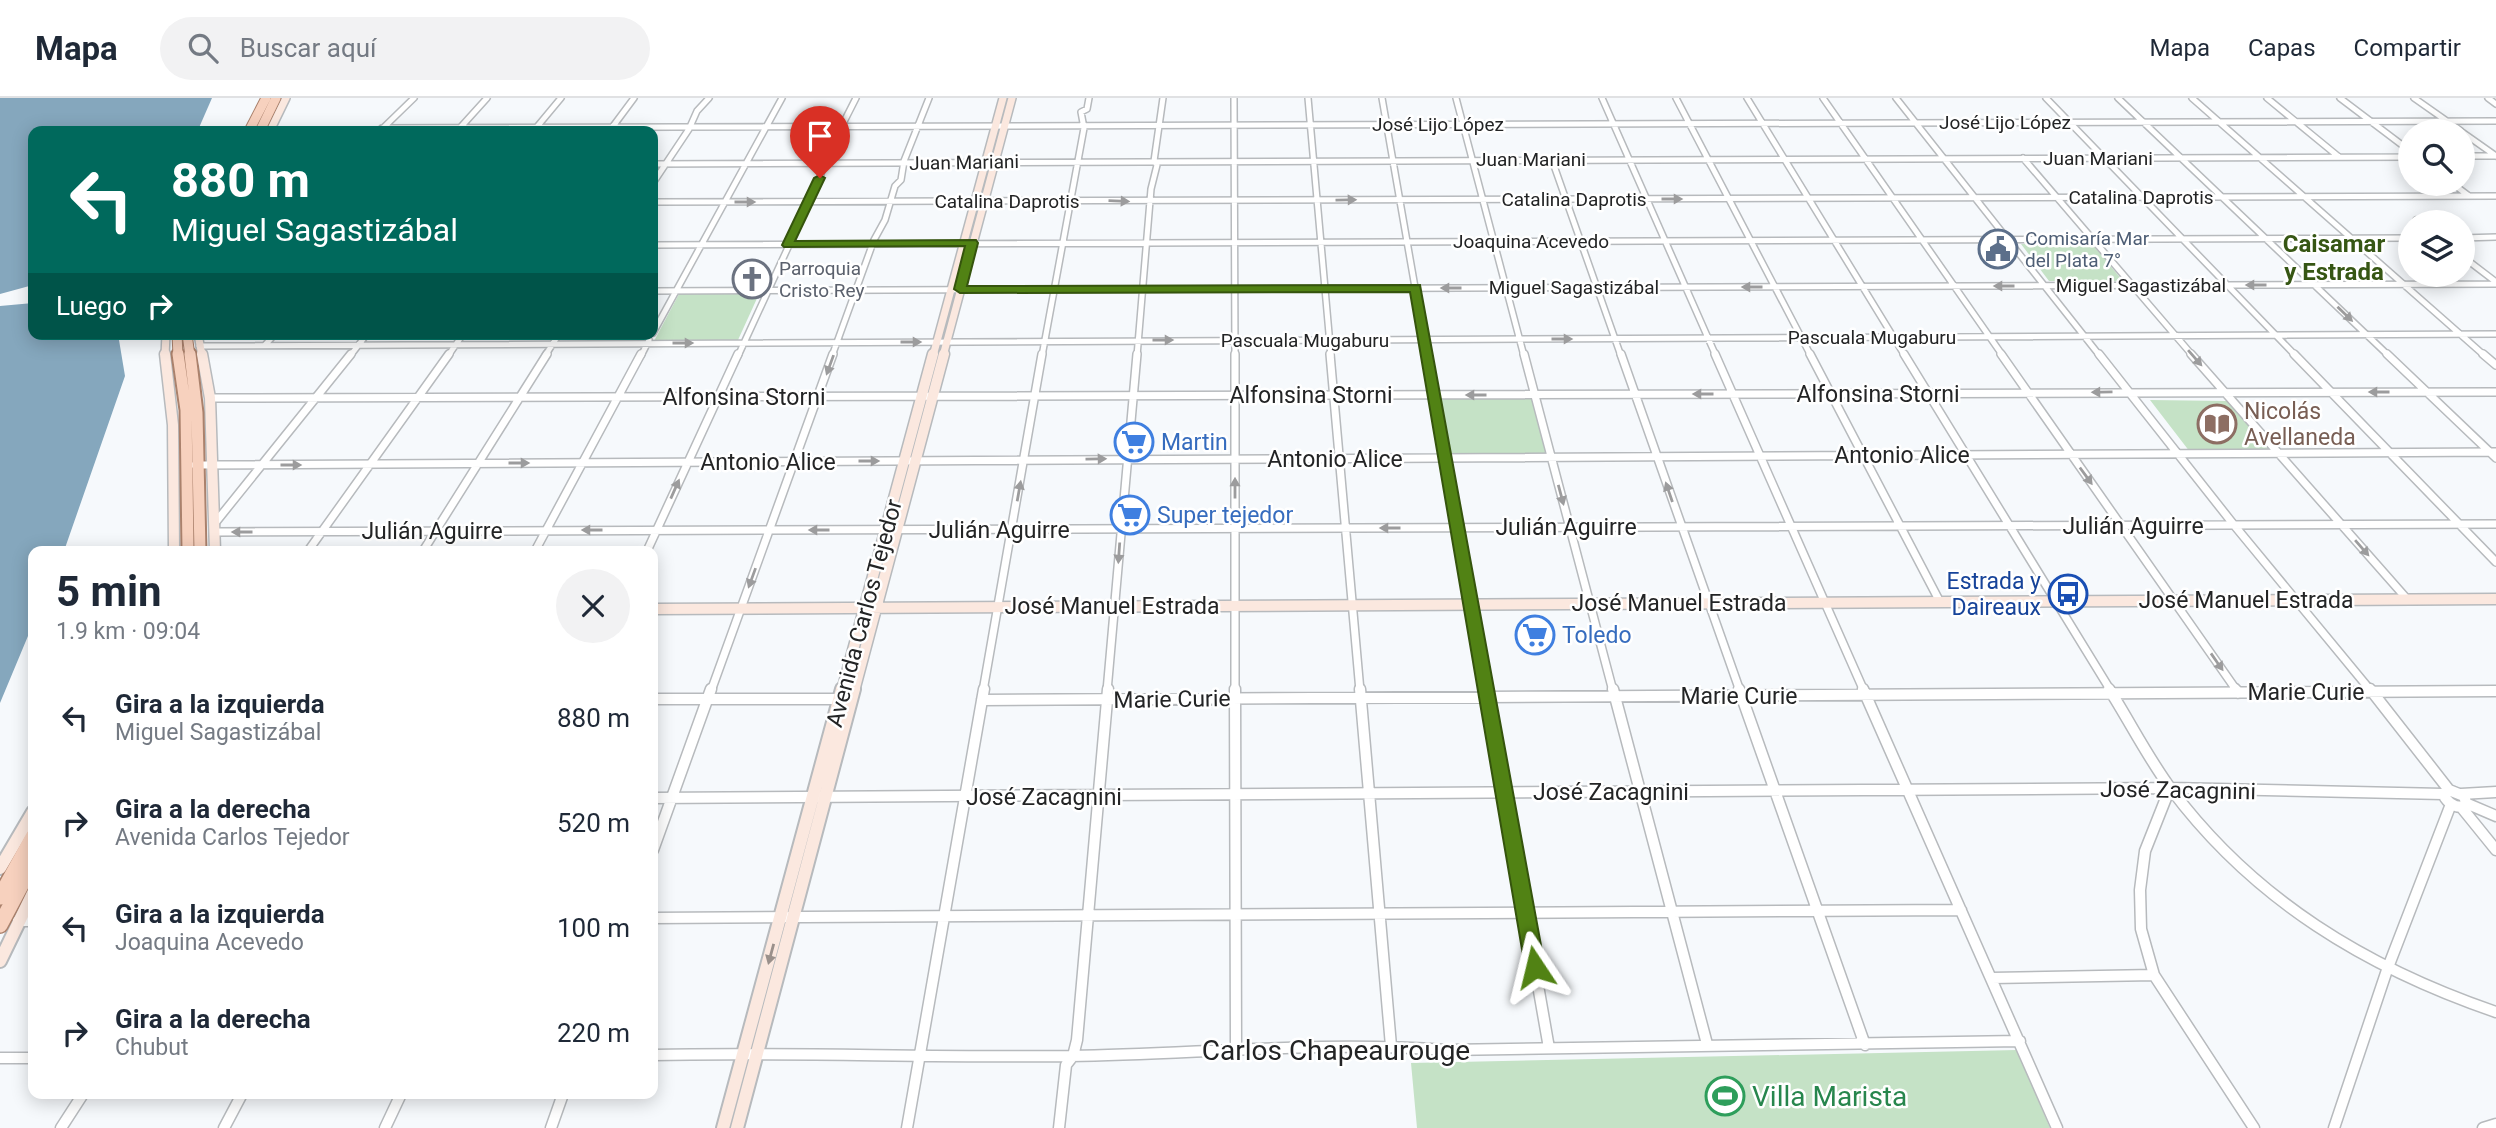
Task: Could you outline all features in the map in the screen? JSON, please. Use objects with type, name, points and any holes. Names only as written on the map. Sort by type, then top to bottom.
[{"type":"main road","points":[[252,126],[266,98]]},
{"type":"main road","points":[[262,126],[276,98]]},
{"type":"main road","points":[[272,126],[286,98]]},
{"type":"main road","name":"Avenida Carlos Tejedor","points":[[1000,126],[1003,98]]},
{"type":"main road","name":"Avenida Carlos Tejedor","points":[[723,1128],[750,1053],[990,162],[1000,126],[1012,98]]},
{"type":"main road","points":[[166,340],[173,425],[174,546]]},
{"type":"main road","points":[[177,340],[193,465],[200,546]]},
{"type":"main road","points":[[188,340],[197,413],[188,546]]},
{"type":"main road","points":[[198,340],[210,398],[215,546]]},
{"type":"main road","name":"José Manuel Estrada","points":[[658,609],[2496,599]]},
{"type":"main road","points":[[0,868],[28,820]]},
{"type":"main road","points":[[0,897],[28,846]]},
{"type":"main road","points":[[0,925],[28,872]]},
{"type":"main road","points":[[0,961],[28,902]]},
{"type":"main road","name":"Avenida Carlos Tejedor","points":[[737,1128],[750,1053]]},
{"type":"street","points":[[384,126],[414,98]]},
{"type":"street","points":[[461,126],[487,98]]},
{"type":"street","points":[[538,126],[561,98]]},
{"type":"street","points":[[613,126],[634,98]]},
{"type":"street","points":[[658,176],[709,98]]},
{"type":"street","points":[[658,323],[782,98]]},
{"type":"street","points":[[649,546],[856,98]]},
{"type":"street","points":[[658,836],[929,98]]},
{"type":"street","points":[[907,1128],[1071,204],[1069,201],[1083,125],[1081,112],[1087,109],[1089,98]]},
{"type":"street","points":[[1059,1128],[1066,1065],[1073,1056],[1077,1040],[1138,341],[1151,201],[1157,165],[1154,162],[1163,98]]},
{"type":"street","points":[[1234,98],[1236,1050]]},
{"type":"street","points":[[1308,98],[1391,1046]]},
{"type":"street","points":[[1382,98],[1549,1048]]},
{"type":"street","points":[[1456,98],[1707,1044]]},
{"type":"street","points":[[1602,98],[2057,1128]]},
{"type":"street","points":[[1676,98],[1940,602]]},
{"type":"street","points":[[1747,98],[2170,788],[2222,851],[2310,925],[2387,970],[2460,1001],[2496,1012]]},
{"type":"street","points":[[1823,98],[2238,693]]},
{"type":"street","points":[[1896,98],[2234,526],[2372,692],[2446,792],[2451,804],[2387,970],[2334,1128]]},
{"type":"street","points":[[2046,98],[2496,562]]},
{"type":"street","points":[[2118,98],[2426,392],[2493,452],[2496,458]]},
{"type":"street","points":[[2192,98],[2398,279]]},
{"type":"street","points":[[2267,98],[2339,157]]},
{"type":"street","points":[[2340,98],[2398,142]]},
{"type":"street","points":[[2414,98],[2444,119]]},
{"type":"street","points":[[2488,98],[2496,104]]},
{"type":"street","name":"José Lijo López","points":[[658,127],[2398,121]]},
{"type":"street","name":"José Lijo López","points":[[2475,121],[2496,121]]},
{"type":"street","points":[[2475,141],[2496,156]]},
{"type":"street","points":[[2475,156],[2496,156]]},
{"type":"street","name":"Juan Mariani","points":[[658,164],[2398,157]]},
{"type":"street","points":[[2023,158],[2277,453],[2407,599]]},
{"type":"street","points":[[1552,160],[1866,1045]]},
{"type":"street","name":"Catalina Daprotis","points":[[658,202],[2469,196]]},
{"type":"street","name":"Catalina Daprotis","points":[[2475,196],[2496,196]]},
{"type":"street","points":[[2475,238],[2496,237]]},
{"type":"street","name":"Joaquina Acevedo","points":[[658,245],[2398,238]]},
{"type":"street","points":[[2475,266],[2496,283]]},
{"type":"street","name":"Miguel Sagastizábal","points":[[2475,283],[2496,283]]},
{"type":"street","name":"Miguel Sagastizábal","points":[[658,290],[2398,284]]},
{"type":"street","points":[[2407,287],[2496,365]]},
{"type":"street","name":"Pascuala Mugaburu","points":[[199,346],[2496,334]]},
{"type":"street","points":[[265,345],[270,340]]},
{"type":"street","points":[[215,527],[363,340]]},
{"type":"street","points":[[312,546],[459,340]]},
{"type":"street","points":[[426,546],[555,340]]},
{"type":"street","points":[[538,546],[649,340]]},
{"type":"street","name":"Alfonsina Storni","points":[[210,398],[2496,392]]},
{"type":"street","name":"Antonio Alice","points":[[174,465],[2493,452]]},
{"type":"street","name":"Julián Aguirre","points":[[215,527],[323,531],[546,531],[2496,524]]},
{"type":"street","name":"Marie Curie","points":[[982,700],[2496,691]]},
{"type":"street","points":[[658,699],[846,699]]},
{"type":"street","points":[[2170,788],[2145,851],[2140,890],[2141,929],[2154,975],[2254,1128]]},
{"type":"street","name":"José Zacagnini","points":[[658,798],[2170,788],[2446,792]]},
{"type":"street","points":[[2446,792],[2496,792]]},
{"type":"street","points":[[2460,794],[2465,806],[2496,850]]},
{"type":"street","points":[[2451,804],[2496,816]]},
{"type":"street","points":[[658,918],[1088,918],[1236,914],[1961,910]]},
{"type":"street","points":[[18,921],[28,921]]},
{"type":"street","points":[[1992,978],[2154,975]]},
{"type":"street","name":"Carlos Chapeaurouge","points":[[658,1055],[750,1053],[920,1057],[1073,1056],[1391,1046],[1446,1050],[2020,1041]]},
{"type":"street","points":[[0,1058],[28,1058]]},
{"type":"street","points":[[61,1128],[80,1099]]},
{"type":"street","points":[[224,1128],[239,1099]]},
{"type":"street","points":[[386,1128],[399,1099]]},
{"type":"street","points":[[551,1128],[562,1099]]},
{"type":"street","points":[[2483,1128],[2496,1124]]},
{"type":"green space","points":[[2021,244],[2092,244],[2123,281],[2049,281]]},
{"type":"green space","points":[[679,294],[759,294],[738,340],[654,341],[658,340],[658,333]]},
{"type":"green space","points":[[1435,395],[1532,398],[1548,456],[1446,458]]},
{"type":"green space","points":[[2150,400],[2228,401],[2271,453],[2190,452]]},
{"type":"green space","name":"Villa Marista","points":[[2017,1050],[2050,1128],[1417,1128],[1411,1063]]},
{"type":"water","points":[[0,98],[212,98],[200,126],[28,126],[28,286],[0,294]]},
{"type":"water","points":[[28,303],[28,340],[119,340],[125,376],[66,546],[28,546],[28,636],[0,703],[0,306]]},
{"type":"place","name":"Comisaría Mar del Plata 7°","points":[[1998,249]]},
{"type":"place","name":"Parroquia Cristo Rey","points":[[752,279]]},
{"type":"place","name":"Nicolás Avellaneda","points":[[2217,424]]},
{"type":"place","name":"Martin","points":[[1134,442]]},
{"type":"place","name":"Super tejedor","points":[[1130,515]]},
{"type":"place","name":"Estrada y Daireaux","points":[[2068,594]]},
{"type":"place","name":"Toledo","points":[[1535,635]]},
{"type":"place","name":"Villa Marista","points":[[1725,1096]]},
{"type":"district","name":"Caisamar y Estrada","points":[[2334,258]]},
{"type":"route","points":[[820,178],[815,182],[788,245],[972,243],[960,289],[1416,288],[1535,967]]}]
